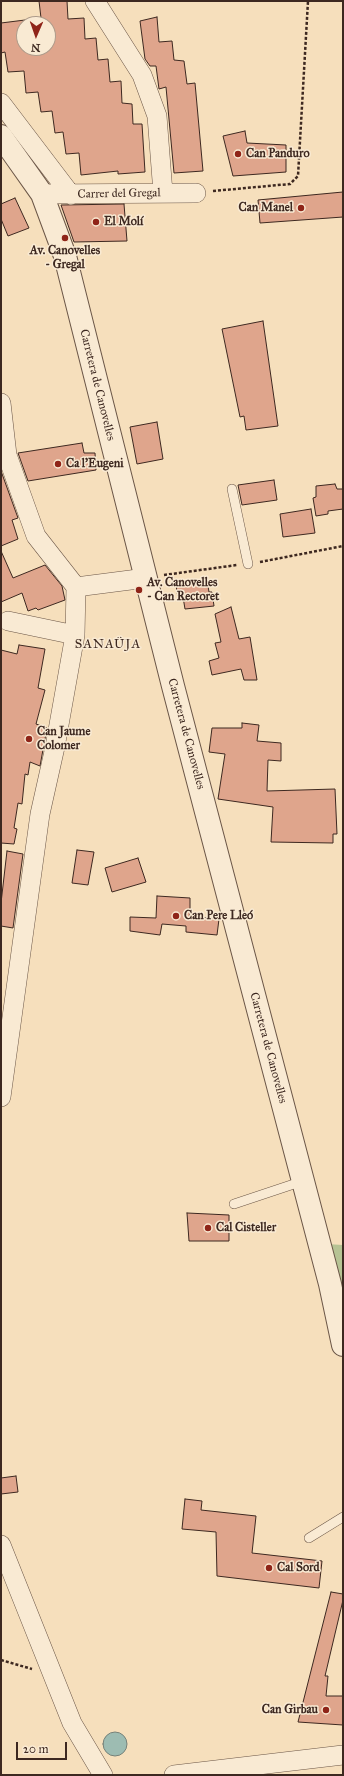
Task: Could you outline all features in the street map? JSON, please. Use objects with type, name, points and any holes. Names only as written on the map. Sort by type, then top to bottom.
[{"type":"street","points":[[96,1],[142,75],[157,116],[163,193]]},
{"type":"street","points":[[111,1],[115,32]]},
{"type":"street","points":[[1,102],[71,195]]},
{"type":"street","name":"Carretera de Canovelles","points":[[1,136],[42,194],[65,256],[146,578],[330,1284],[343,1345]]},
{"type":"street","name":"Carrer del Gregal","points":[[42,194],[196,193]]},
{"type":"street","points":[[1,403],[7,455],[36,536],[76,587],[75,635],[55,748],[40,814],[1,1096]]},
{"type":"street","points":[[76,587],[146,578]]},
{"type":"street","points":[[8,621],[75,635]]},
{"type":"street","points":[[1,1545],[72,1723],[103,1775]]},
{"type":"street","points":[[174,1775],[343,1755]]},
{"type":"lane","points":[[232,489],[248,564]]},
{"type":"lane","points":[[234,1204],[303,1181]]},
{"type":"lane","points":[[309,1538],[343,1517]]},
{"type":"path","points":[[196,193],[290,184],[298,176],[308,1]]},
{"type":"path","points":[[1,1660],[8,1664],[52,1673]]},
{"type":"green space","points":[[326,1244],[343,1245],[343,1313]]},
{"type":"water","points":[[115,1732],[124,1735],[127,1744],[124,1753],[115,1756],[106,1753],[103,1744],[106,1735]]},
{"type":"building","points":[[39,1],[67,1],[68,19],[84,18],[85,39],[96,38],[98,60],[108,59],[110,82],[121,81],[122,103],[132,104],[133,124],[142,124],[145,172],[118,174],[118,171],[81,175],[79,153],[66,154],[63,132],[55,133],[52,111],[41,112],[38,92],[26,93],[24,71],[8,72],[5,52],[1,53],[1,23],[16,21],[16,56],[56,56],[56,16],[41,16]]},
{"type":"building","points":[[157,17],[159,42],[172,41],[174,60],[184,61],[187,84],[195,83],[203,171],[174,173],[166,87],[159,89],[156,66],[150,66],[145,59],[140,21]]},
{"type":"building","points":[[245,131],[247,143],[286,145],[286,172],[233,176],[223,136]]},
{"type":"building","name":"Can Manel","points":[[343,192],[343,217],[260,223],[258,200]]},
{"type":"building","points":[[15,198],[29,228],[8,236],[1,219],[1,204]]},
{"type":"building","name":"El Molí","points":[[124,204],[127,241],[74,242],[61,205]]},
{"type":"building","points":[[263,321],[278,426],[246,430],[244,416],[240,417],[222,329]]},
{"type":"building","name":"Ca l'Eugeni","points":[[157,422],[163,459],[137,464],[130,427]]},
{"type":"building","name":"Ca l'Eugeni","points":[[82,443],[84,453],[95,453],[96,470],[28,481],[18,453]]},
{"type":"building","points":[[1,471],[18,518],[12,520],[18,539],[1,546]]},
{"type":"building","points":[[274,480],[277,500],[242,505],[238,485]]},
{"type":"building","points":[[335,484],[337,489],[343,489],[343,509],[328,511],[328,514],[316,516],[313,498],[316,497],[316,486]]},
{"type":"building","points":[[311,509],[315,533],[283,537],[280,514]]},
{"type":"building","points":[[1,551],[13,578],[45,565],[62,586],[65,600],[38,610],[36,608],[28,611],[22,593],[1,602]]},
{"type":"building","points":[[207,580],[209,592],[212,592],[214,606],[185,609],[183,597],[178,598],[176,585]]},
{"type":"building","points":[[231,607],[239,639],[250,637],[257,680],[244,680],[241,669],[212,675],[209,661],[219,658],[215,643],[221,642],[215,614]]},
{"type":"building","points":[[19,645],[45,649],[38,688],[45,690],[36,724],[47,728],[40,766],[30,762],[28,775],[25,774],[22,804],[18,803],[14,828],[17,829],[14,844],[1,843],[1,650],[17,654]]},
{"type":"building","points":[[242,723],[259,725],[257,741],[281,743],[281,761],[268,760],[267,791],[335,789],[337,834],[333,834],[333,843],[271,842],[273,807],[218,799],[225,754],[209,752],[212,728],[242,728]]},
{"type":"building","points":[[77,850],[94,852],[88,885],[72,883]]},
{"type":"building","points":[[7,851],[23,854],[13,928],[1,926],[1,903]]},
{"type":"building","points":[[138,858],[146,882],[112,892],[105,868]]},
{"type":"building","name":"Can Pere Lleó","points":[[157,896],[190,898],[190,916],[219,919],[217,935],[186,932],[186,926],[162,924],[160,935],[130,931],[130,917],[156,918]]},
{"type":"building","name":"Cal Cisteller","points":[[187,1213],[229,1215],[229,1241],[189,1241]]},
{"type":"building","points":[[16,1476],[18,1492],[1,1494],[1,1478]]},
{"type":"building","points":[[185,1499],[202,1501],[201,1510],[256,1516],[252,1553],[322,1561],[319,1588],[217,1576],[216,1532],[182,1529]]},
{"type":"building","points":[[331,1592],[343,1594],[343,1600],[325,1676],[328,1676],[326,1696],[343,1696],[343,1725],[298,1722]]},
{"type":"place","name":"Can Panduro","points":[[238,154]]},
{"type":"place","name":"Can Manel","points":[[301,208]]},
{"type":"place","name":"El Molí","points":[[96,222]]},
{"type":"place","name":"Av. Canovelles - Gregal","points":[[65,238]]},
{"type":"place","name":"Ca l'Eugeni","points":[[58,464]]},
{"type":"place","name":"Av. Canovelles - Can Rectoret","points":[[139,590]]},
{"type":"place","name":"Can Jaume Colomer","points":[[29,739]]},
{"type":"place","name":"Can Pere Lleó","points":[[176,916]]},
{"type":"place","name":"Cal Cisteller","points":[[208,1228]]},
{"type":"place","name":"Cal Sord","points":[[269,1568]]},
{"type":"place","name":"Can Girbau","points":[[326,1710]]},
{"type":"district","name":"SANAÜJA","points":[[108,645]]}]
